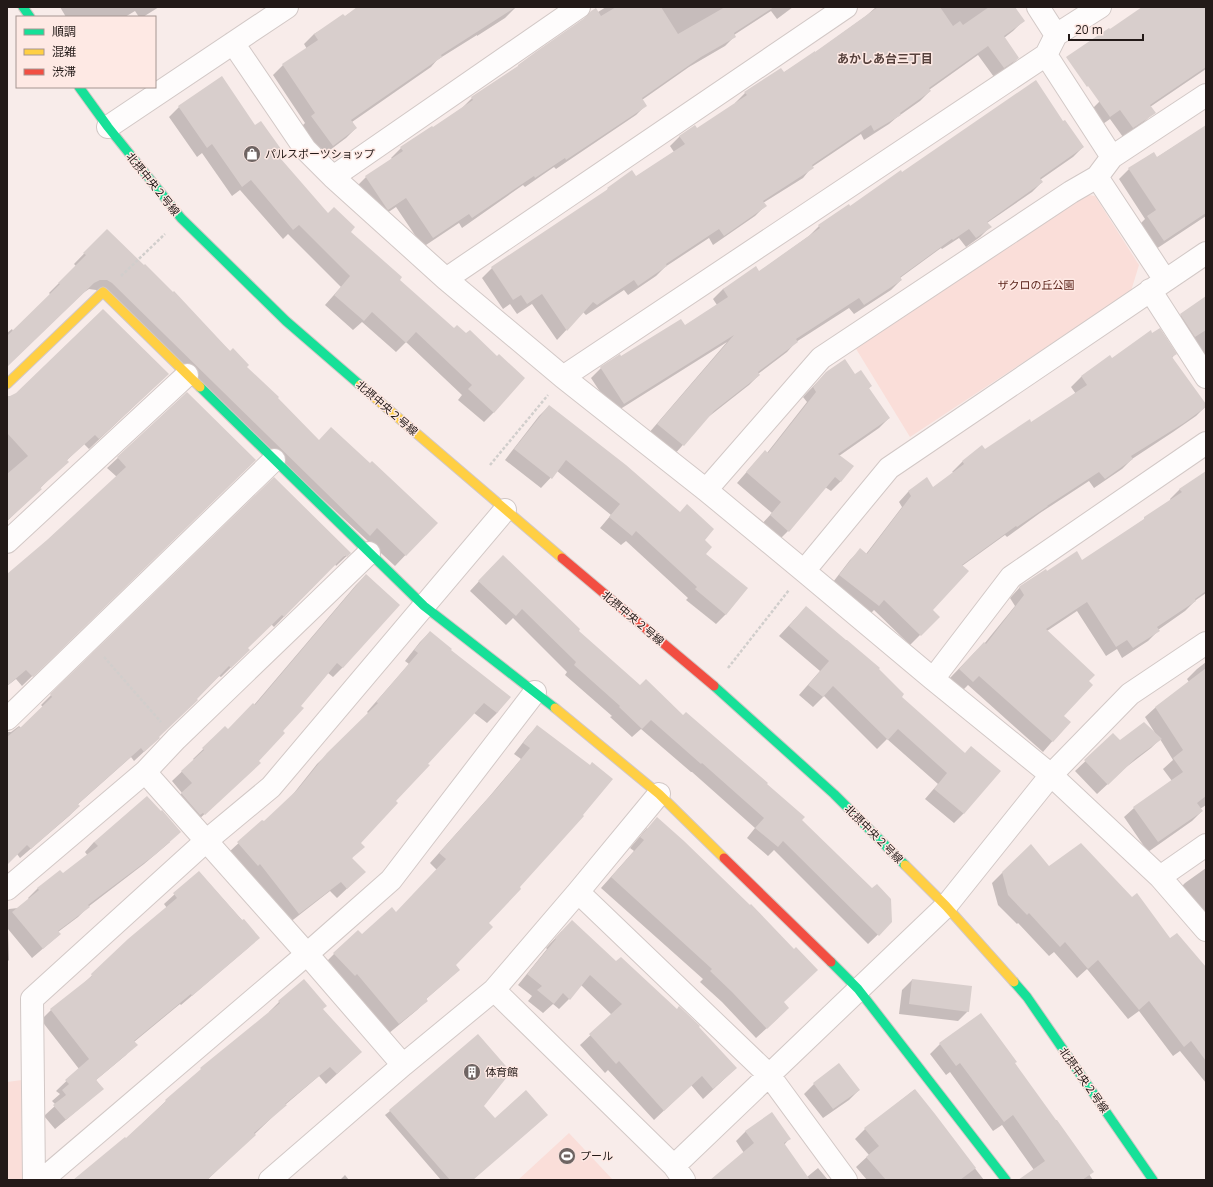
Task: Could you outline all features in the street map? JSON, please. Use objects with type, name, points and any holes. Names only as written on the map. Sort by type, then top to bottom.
[{"type":"street","points":[[23,7],[29,16]]},
{"type":"street","points":[[108,127],[287,7]]},
{"type":"street","points":[[332,177],[579,7]]},
{"type":"street","points":[[446,279],[846,7]]},
{"type":"street","points":[[1038,7],[1056,35]]},
{"type":"street","points":[[563,377],[1046,55],[1056,35],[1100,7]]},
{"type":"street","points":[[233,43],[305,148],[332,177],[446,279],[563,377],[706,490],[933,679],[1052,775],[1160,877],[1206,930]]},
{"type":"street","points":[[1046,55],[1112,157]]},
{"type":"street","name":"北摂中央２号線","points":[[80,88],[108,127],[181,218],[286,321],[474,484],[714,686],[834,794],[946,906],[1027,997],[1153,1180]]},
{"type":"street","points":[[706,490],[821,358],[1071,192],[1097,177],[1112,157],[1206,95]]},
{"type":"street","points":[[1097,177],[1206,377]]},
{"type":"street","points":[[804,571],[889,468],[1206,253]]},
{"type":"street","points":[[7,384],[104,292],[424,606],[535,692],[659,794],[858,988],[1006,1180]]},
{"type":"street","points":[[7,542],[187,374]]},
{"type":"street","points":[[933,679],[1011,577],[1206,443]]},
{"type":"street","points":[[7,719],[274,460]]},
{"type":"street","points":[[34,1180],[32,999],[206,841],[271,787],[505,510]]},
{"type":"street","points":[[7,889],[145,772],[176,739],[369,553]]},
{"type":"street","points":[[494,990],[679,1173],[769,1075],[858,988],[946,906],[1052,775],[1130,694],[1206,643]]},
{"type":"street","points":[[42,1180],[307,954],[391,880],[535,692]]},
{"type":"street","points":[[145,772],[307,954],[403,1065]]},
{"type":"street","points":[[270,1180],[403,1065],[494,990],[659,794]]},
{"type":"street","points":[[1160,877],[1206,845]]},
{"type":"street","points":[[578,892],[769,1075],[846,1180]]},
{"type":"path","points":[[104,292],[181,218]]},
{"type":"path","points":[[474,484],[563,377]]},
{"type":"path","points":[[714,686],[804,571]]},
{"type":"path","points":[[89,640],[176,739]]},
{"type":"green space","name":"ザクロの丘公園","points":[[1071,192],[1095,196],[1139,265],[1131,291],[910,437],[850,339]]},
{"type":"green space","points":[[22,1080],[24,1180],[7,1180],[7,1082]]},
{"type":"green space","name":"プール","points":[[569,1133],[613,1180],[518,1180]]},
{"type":"building","points":[[357,7],[516,7],[441,55],[442,57],[351,120],[357,128],[333,146],[311,116],[315,113],[282,64],[318,40],[314,34],[343,14],[345,16]]},
{"type":"building","points":[[616,7],[661,7],[678,34],[725,7],[774,7],[734,33],[736,37],[701,57],[642,98],[647,106],[566,160],[565,158],[535,178],[534,176],[472,218],[469,214],[433,238],[406,198],[388,210],[387,209],[365,176],[403,151],[400,147],[473,100],[471,97],[518,66],[586,17],[591,11],[596,8],[601,16]]},
{"type":"building","points":[[878,7],[940,7],[953,26],[960,21],[963,25],[989,7],[1015,7],[1025,21],[1004,36],[1019,58],[1004,68],[988,46],[929,88],[931,91],[900,113],[901,115],[874,131],[871,125],[812,165],[814,168],[763,201],[767,206],[724,236],[719,229],[666,264],[667,266],[638,286],[634,280],[597,305],[593,302],[567,331],[542,294],[527,304],[521,295],[513,300],[491,267],[608,189],[607,188],[632,170],[636,176],[685,144],[679,136],[695,125],[697,128],[747,95],[744,92],[781,68],[784,72],[815,52]]},
{"type":"building","points":[[1142,7],[1206,7],[1206,67],[1150,105],[1156,113],[1133,128],[1120,110],[1110,117],[1066,57]]},
{"type":"building","points":[[222,76],[255,125],[261,121],[286,156],[281,159],[328,213],[334,207],[355,227],[351,232],[402,277],[400,280],[454,328],[457,325],[466,333],[470,330],[497,356],[499,354],[525,378],[494,413],[468,389],[472,385],[416,332],[406,343],[372,312],[364,321],[334,295],[350,276],[299,225],[293,230],[251,180],[242,187],[212,144],[207,148],[178,106]]},
{"type":"building","points":[[1036,80],[1063,121],[1065,120],[1084,147],[1040,178],[1043,182],[987,222],[992,227],[976,238],[969,229],[953,240],[952,239],[900,277],[902,280],[864,305],[859,298],[796,339],[798,342],[758,372],[760,375],[714,411],[684,446],[657,424],[734,335],[624,404],[600,367],[620,354],[621,356],[681,319],[685,325],[728,297],[723,289],[756,266],[759,271],[820,228],[818,225],[849,204],[850,206],[901,170],[902,172]]},
{"type":"building","points":[[1206,125],[1206,213],[1164,241],[1147,216],[1156,210],[1128,168],[1154,152],[1157,157]]},
{"type":"building","points":[[107,229],[173,292],[174,291],[230,351],[233,348],[249,365],[247,367],[279,397],[278,398],[319,440],[331,427],[370,463],[372,461],[438,523],[406,556],[377,528],[370,536],[112,283],[107,280],[100,280],[94,283],[7,367],[7,336],[60,284],[58,283],[86,255],[83,253]]},
{"type":"building","points":[[1206,296],[1206,330],[1195,337],[1180,314]]},
{"type":"building","points":[[103,309],[169,374],[99,439],[95,435],[67,460],[69,462],[7,521],[7,474],[28,456],[7,433],[7,396],[16,393]]},
{"type":"building","points":[[1160,328],[1177,354],[1172,357],[1206,404],[1206,407],[1184,423],[1131,456],[1133,459],[1105,479],[1099,472],[1017,527],[1016,526],[962,565],[969,571],[933,610],[940,617],[921,636],[884,600],[879,606],[839,575],[860,548],[867,554],[911,496],[908,491],[927,477],[933,487],[964,464],[962,461],[982,445],[985,449],[1030,419],[1031,422],[1087,385],[1081,376],[1110,355],[1112,358],[1151,330],[1152,333]]},
{"type":"building","points":[[845,359],[855,374],[861,370],[872,386],[869,388],[890,418],[838,454],[854,466],[841,482],[835,477],[789,532],[770,515],[781,502],[746,472],[765,450],[768,453],[816,392],[813,387],[826,372]]},
{"type":"building","points":[[187,392],[256,460],[33,677],[26,670],[7,686],[7,574],[47,540],[126,467],[117,457]]},
{"type":"building","points":[[549,405],[626,465],[680,512],[687,504],[714,529],[705,540],[712,547],[706,554],[748,588],[726,615],[695,589],[697,587],[636,531],[632,536],[609,517],[620,504],[566,460],[552,479],[514,449]]},
{"type":"building","points":[[1206,471],[1206,591],[1195,599],[1196,601],[1157,627],[1160,631],[1133,648],[1127,640],[1116,647],[1087,602],[1046,629],[1095,675],[1089,681],[1093,685],[1064,716],[1071,722],[1053,742],[979,676],[973,682],[959,669],[984,642],[986,644],[1024,595],[1019,587],[1020,586],[1046,569],[1047,571],[1077,551],[1082,560],[1182,492],[1179,489]]},
{"type":"building","points":[[274,477],[351,553],[347,557],[345,555],[284,617],[282,615],[248,648],[250,650],[231,668],[229,666],[197,699],[198,700],[159,737],[160,738],[144,752],[141,748],[78,804],[80,806],[31,849],[27,845],[7,865],[7,737],[19,727],[20,728],[52,697],[50,694]]},
{"type":"building","points":[[503,555],[580,629],[579,631],[640,685],[646,679],[683,715],[686,712],[805,817],[802,820],[872,888],[877,884],[891,899],[892,922],[879,936],[783,841],[778,847],[755,828],[764,818],[702,763],[701,764],[651,720],[642,729],[619,707],[620,706],[574,665],[576,662],[522,609],[516,616],[478,581]]},
{"type":"building","points":[[366,574],[400,605],[343,668],[337,663],[301,706],[304,708],[283,731],[285,733],[259,761],[261,763],[205,815],[203,813],[200,815],[181,793],[192,783],[181,771],[204,750],[202,748],[225,726],[228,729],[253,703],[255,705]]},
{"type":"building","points":[[806,606],[880,668],[879,669],[904,694],[902,697],[965,753],[971,746],[1001,771],[964,814],[934,789],[947,773],[898,729],[888,740],[833,686],[823,697],[808,685],[829,661],[789,626]]},
{"type":"building","points":[[430,631],[452,649],[451,650],[511,697],[497,713],[484,703],[428,764],[430,765],[396,801],[398,803],[361,843],[365,847],[352,858],[366,872],[347,889],[341,882],[299,914],[260,864],[258,866],[237,842],[262,820],[264,821],[298,789],[327,753],[378,703],[376,702],[418,653],[414,650]]},
{"type":"building","points":[[1206,668],[1206,796],[1197,803],[1203,811],[1158,842],[1133,807],[1183,772],[1173,758],[1183,750],[1155,707]]},
{"type":"building","points":[[1144,722],[1162,739],[1136,758],[1108,785],[1084,760],[1113,733],[1120,740]]},
{"type":"building","points":[[537,725],[590,765],[592,762],[613,779],[583,815],[584,816],[520,887],[521,889],[489,923],[493,927],[456,965],[460,970],[426,999],[428,1001],[399,1024],[357,974],[355,976],[333,953],[358,930],[362,934],[392,907],[396,912],[446,859],[439,853],[499,786],[530,748],[523,743]]},
{"type":"building","points":[[147,796],[161,811],[162,810],[181,832],[156,854],[88,905],[90,907],[58,931],[61,934],[43,949],[12,912],[39,890],[37,888],[60,870],[63,873],[98,846],[94,842]]},
{"type":"building","points":[[657,817],[750,905],[751,904],[794,949],[796,947],[818,970],[784,1002],[789,1008],[767,1029],[710,971],[712,969],[611,877],[644,840],[640,837]]},
{"type":"building","points":[[1081,843],[1132,897],[1137,893],[1170,938],[1177,933],[1206,967],[1206,1061],[1191,1041],[1184,1047],[1149,1001],[1139,1010],[1098,960],[1088,969],[1065,942],[1060,947],[1029,913],[1027,915],[1008,895],[1002,872],[1031,844],[1049,866]]},
{"type":"building","points":[[199,871],[260,938],[192,996],[191,994],[134,1041],[138,1045],[96,1080],[104,1089],[66,1120],[53,1105],[66,1095],[62,1090],[69,1084],[65,1080],[89,1059],[50,1009],[92,976],[91,974],[128,939],[177,898],[173,893]]},
{"type":"building","points":[[572,920],[616,961],[621,957],[677,1009],[679,1006],[700,1026],[699,1027],[737,1068],[713,1089],[702,1076],[664,1111],[619,1061],[616,1064],[589,1034],[622,1004],[590,975],[570,1000],[563,993],[554,1004],[537,990],[542,986],[527,974],[556,939],[555,938]]},
{"type":"building","points":[[304,979],[327,1006],[323,1009],[362,1052],[337,1074],[330,1067],[285,1104],[287,1105],[254,1133],[256,1135],[207,1180],[73,1180],[125,1137],[126,1138],[166,1101],[165,1100],[201,1069],[200,1068],[280,1003],[278,1001]]},
{"type":"building","points":[[912,979],[972,986],[969,1012],[909,1004]]},
{"type":"building","points":[[981,1013],[1017,1062],[1015,1063],[1094,1172],[1082,1180],[1018,1180],[1045,1161],[1013,1115],[1004,1122],[960,1063],[956,1066],[939,1043]]},
{"type":"building","name":"体育館","points":[[478,1034],[511,1072],[484,1106],[495,1118],[526,1090],[548,1115],[473,1180],[450,1180],[389,1110]]},
{"type":"building","points":[[839,1063],[860,1090],[833,1109],[813,1083]]},
{"type":"building","points":[[915,1089],[976,1168],[960,1180],[886,1180],[866,1157],[879,1146],[864,1128]]},
{"type":"building","points":[[772,1112],[791,1139],[784,1143],[810,1180],[710,1180],[754,1143],[745,1131]]},
{"type":"traffic: fast","points":[[23,7],[29,16]]},
{"type":"traffic: fast","points":[[80,88],[108,127],[181,218],[286,321],[360,385]]},
{"type":"traffic: fast","points":[[200,387],[424,606],[555,708]]},
{"type":"traffic: fast","points":[[714,686],[834,794],[905,865]]},
{"type":"traffic: fast","points":[[831,962],[858,989],[1006,1180]]},
{"type":"traffic: fast","points":[[1014,982],[1027,997],[1153,1180]]},
{"type":"traffic: slow","points":[[7,384],[103,292],[200,387]]},
{"type":"traffic: slow","points":[[360,385],[562,558]]},
{"type":"traffic: slow","points":[[555,708],[659,794],[724,858]]},
{"type":"traffic: slow","points":[[905,865],[946,906],[1014,982]]},
{"type":"traffic: jam","points":[[562,558],[714,686]]},
{"type":"traffic: jam","points":[[724,858],[831,962]]},
{"type":"place","name":"パルスポーツショップ","points":[[252,154]]},
{"type":"place","name":"体育館","points":[[472,1072]]},
{"type":"place","name":"プール","points":[[567,1156]]},
{"type":"district","name":"あかしあ台三丁目","points":[[885,59]]}]
